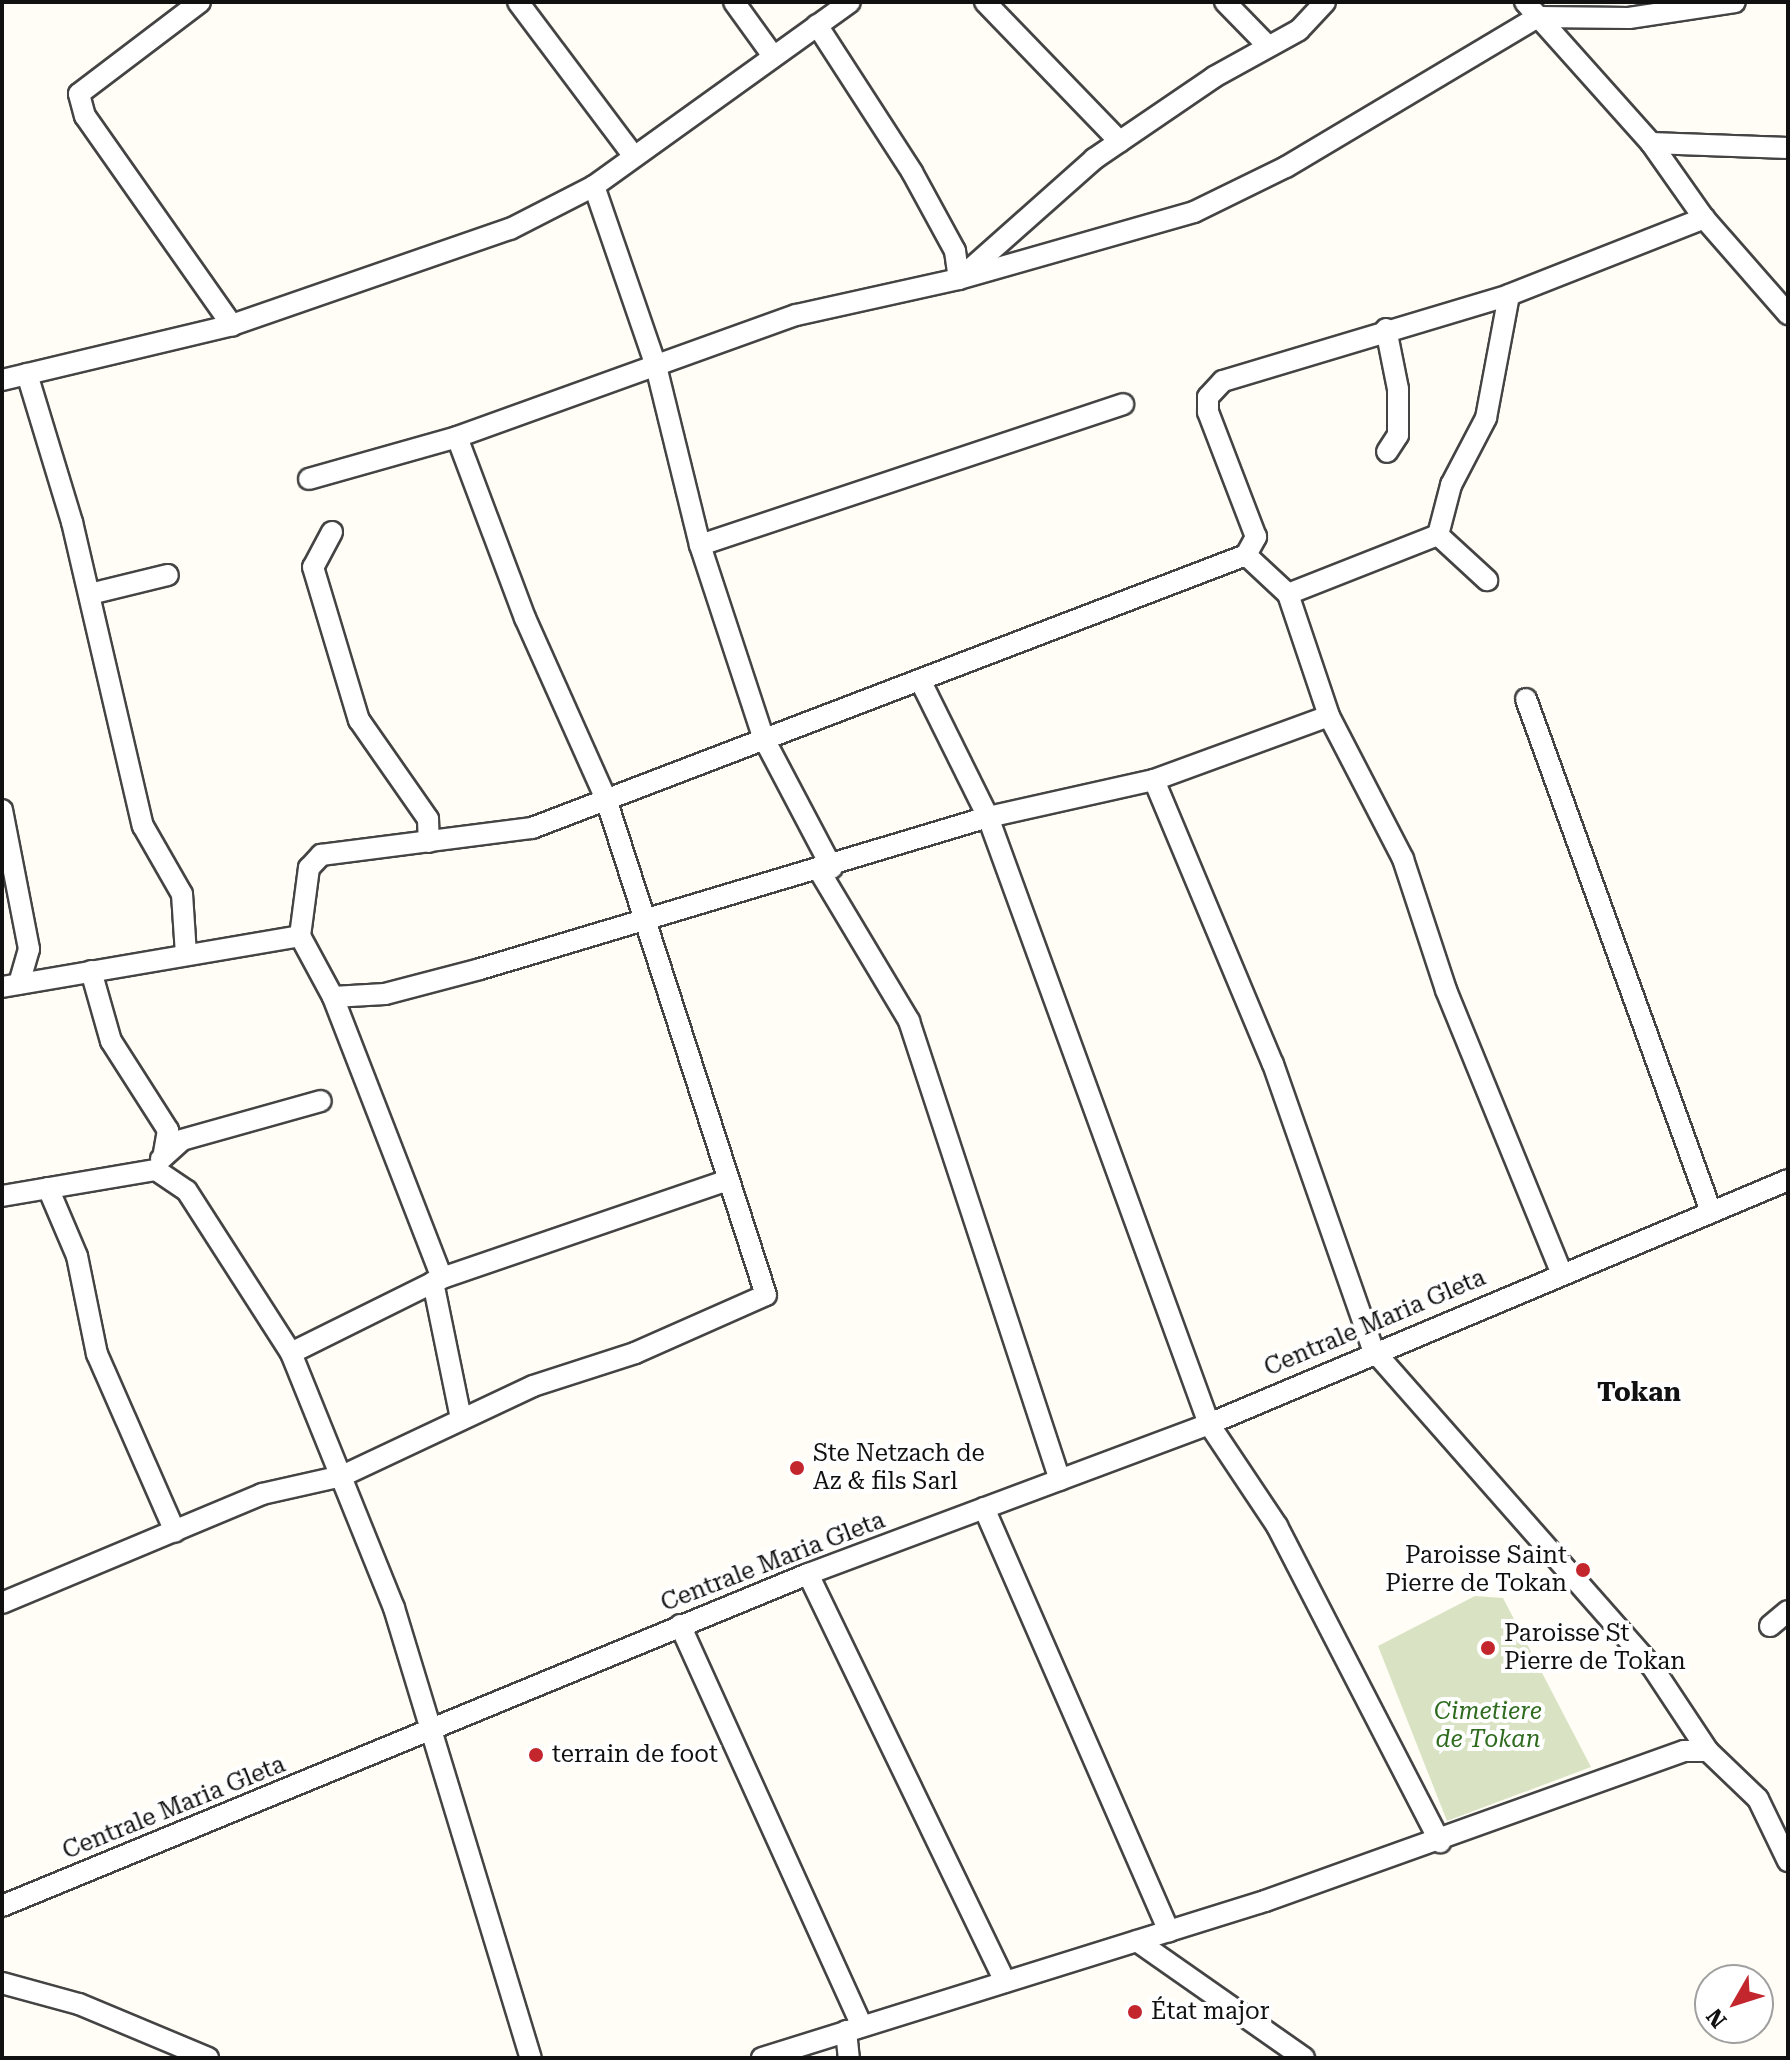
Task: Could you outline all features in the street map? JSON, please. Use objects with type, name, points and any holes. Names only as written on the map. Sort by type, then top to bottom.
[{"type":"street","points":[[200,2],[79,94],[94,129],[232,325]]},
{"type":"street","points":[[518,2],[633,155]]},
{"type":"street","points":[[734,2],[773,56]]},
{"type":"street","points":[[2,380],[232,325],[510,229],[594,186],[633,155],[850,2]]},
{"type":"street","points":[[985,2],[1120,142]]},
{"type":"street","points":[[1225,2],[1266,44]]},
{"type":"street","points":[[959,279],[1120,142],[1266,44],[1299,30],[1325,2]]},
{"type":"street","points":[[309,479],[457,437],[796,315],[959,279],[1194,212],[1286,167],[1531,10],[1629,18],[1735,2]]},
{"type":"street","points":[[1531,10],[1651,143],[1704,218],[1788,314]]},
{"type":"street","points":[[817,25],[912,172],[955,251],[959,279]]},
{"type":"street","points":[[1651,143],[1788,148]]},
{"type":"street","points":[[594,186],[656,366],[700,545],[763,737],[826,870],[909,1021],[1060,1480]]},
{"type":"street","points":[[461,1418],[438,1280],[333,997],[300,936],[309,868],[321,855],[532,828],[763,737],[1246,555],[1256,537],[1208,397],[1223,381],[1386,329],[1509,295],[1704,218]]},
{"type":"street","points":[[1438,535],[1451,485],[1486,418],[1509,295]]},
{"type":"street","points":[[1386,329],[1398,389],[1398,435],[1387,452]]},
{"type":"street","points":[[27,374],[90,594],[143,826],[182,894],[186,954]]},
{"type":"street","points":[[700,545],[1123,404]]},
{"type":"street","points":[[2,1603],[262,1494],[342,1476],[461,1418],[766,1295],[725,1181],[650,921],[606,799],[525,618],[457,437]]},
{"type":"street","points":[[332,532],[313,567],[359,720],[428,819],[429,842]]},
{"type":"street","points":[[1438,535],[1487,580]]},
{"type":"street","points":[[1288,594],[1438,535]]},
{"type":"street","points":[[1246,555],[1288,594],[1329,716],[1403,859],[1446,990],[1561,1272]]},
{"type":"street","points":[[90,594],[168,575]]},
{"type":"street","points":[[920,680],[988,817],[1209,1424],[1277,1526],[1440,1842]]},
{"type":"street","points":[[1526,699],[1710,1209]]},
{"type":"street","points":[[333,997],[385,994],[826,870],[988,817],[1154,780],[1329,716]]},
{"type":"street","points":[[1154,780],[1273,1064],[1373,1350],[1651,1665],[1708,1751],[1758,1799],[1788,1861]]},
{"type":"street","points":[[2,810],[29,949],[11,985]]},
{"type":"street","points":[[11,985],[300,936]]},
{"type":"street","points":[[91,971],[111,1041],[168,1130],[160,1162]]},
{"type":"street","points":[[2,1196],[160,1162],[229,1123],[321,1101]]},
{"type":"street","points":[[160,1162],[187,1191],[291,1353],[342,1476],[394,1608],[427,1733],[531,2058]]},
{"type":"street","name":"Centrale Maria Gleta","points":[[2,1906],[427,1733],[680,1625],[1209,1424],[1373,1350],[1710,1209],[1788,1180]]},
{"type":"street","points":[[291,1353],[438,1280],[725,1181]]},
{"type":"street","points":[[48,1188],[77,1256],[97,1354],[175,1532]]},
{"type":"street","points":[[984,1508],[1169,1931]]},
{"type":"street","points":[[808,1574],[1005,1982]]},
{"type":"street","points":[[1770,1626],[1788,1611]]},
{"type":"street","points":[[680,1625],[854,2029],[849,2058]]},
{"type":"street","points":[[762,2058],[1169,1931],[1440,1842],[1684,1751],[1708,1751]]},
{"type":"street","points":[[1137,1941],[1304,2058]]},
{"type":"street","points":[[2,1983],[103,2013],[208,2058]]},
{"type":"green space","name":"Cimetiere de Tokan","points":[[1475,1596],[1503,1598],[1591,1767],[1447,1821],[1378,1646]]},
{"type":"place","name":"Ste Netzach de Az & fils Sarl","points":[[797,1468]]},
{"type":"place","name":"Paroisse Saint Pierre de Tokan","points":[[1583,1570]]},
{"type":"place","name":"Paroisse St Pierre de Tokan","points":[[1488,1648]]},
{"type":"place","name":"terrain de foot","points":[[536,1755]]},
{"type":"place","name":"État major","points":[[1135,2012]]},
{"type":"district","name":"Tokan","points":[[1639,1393]]}]
